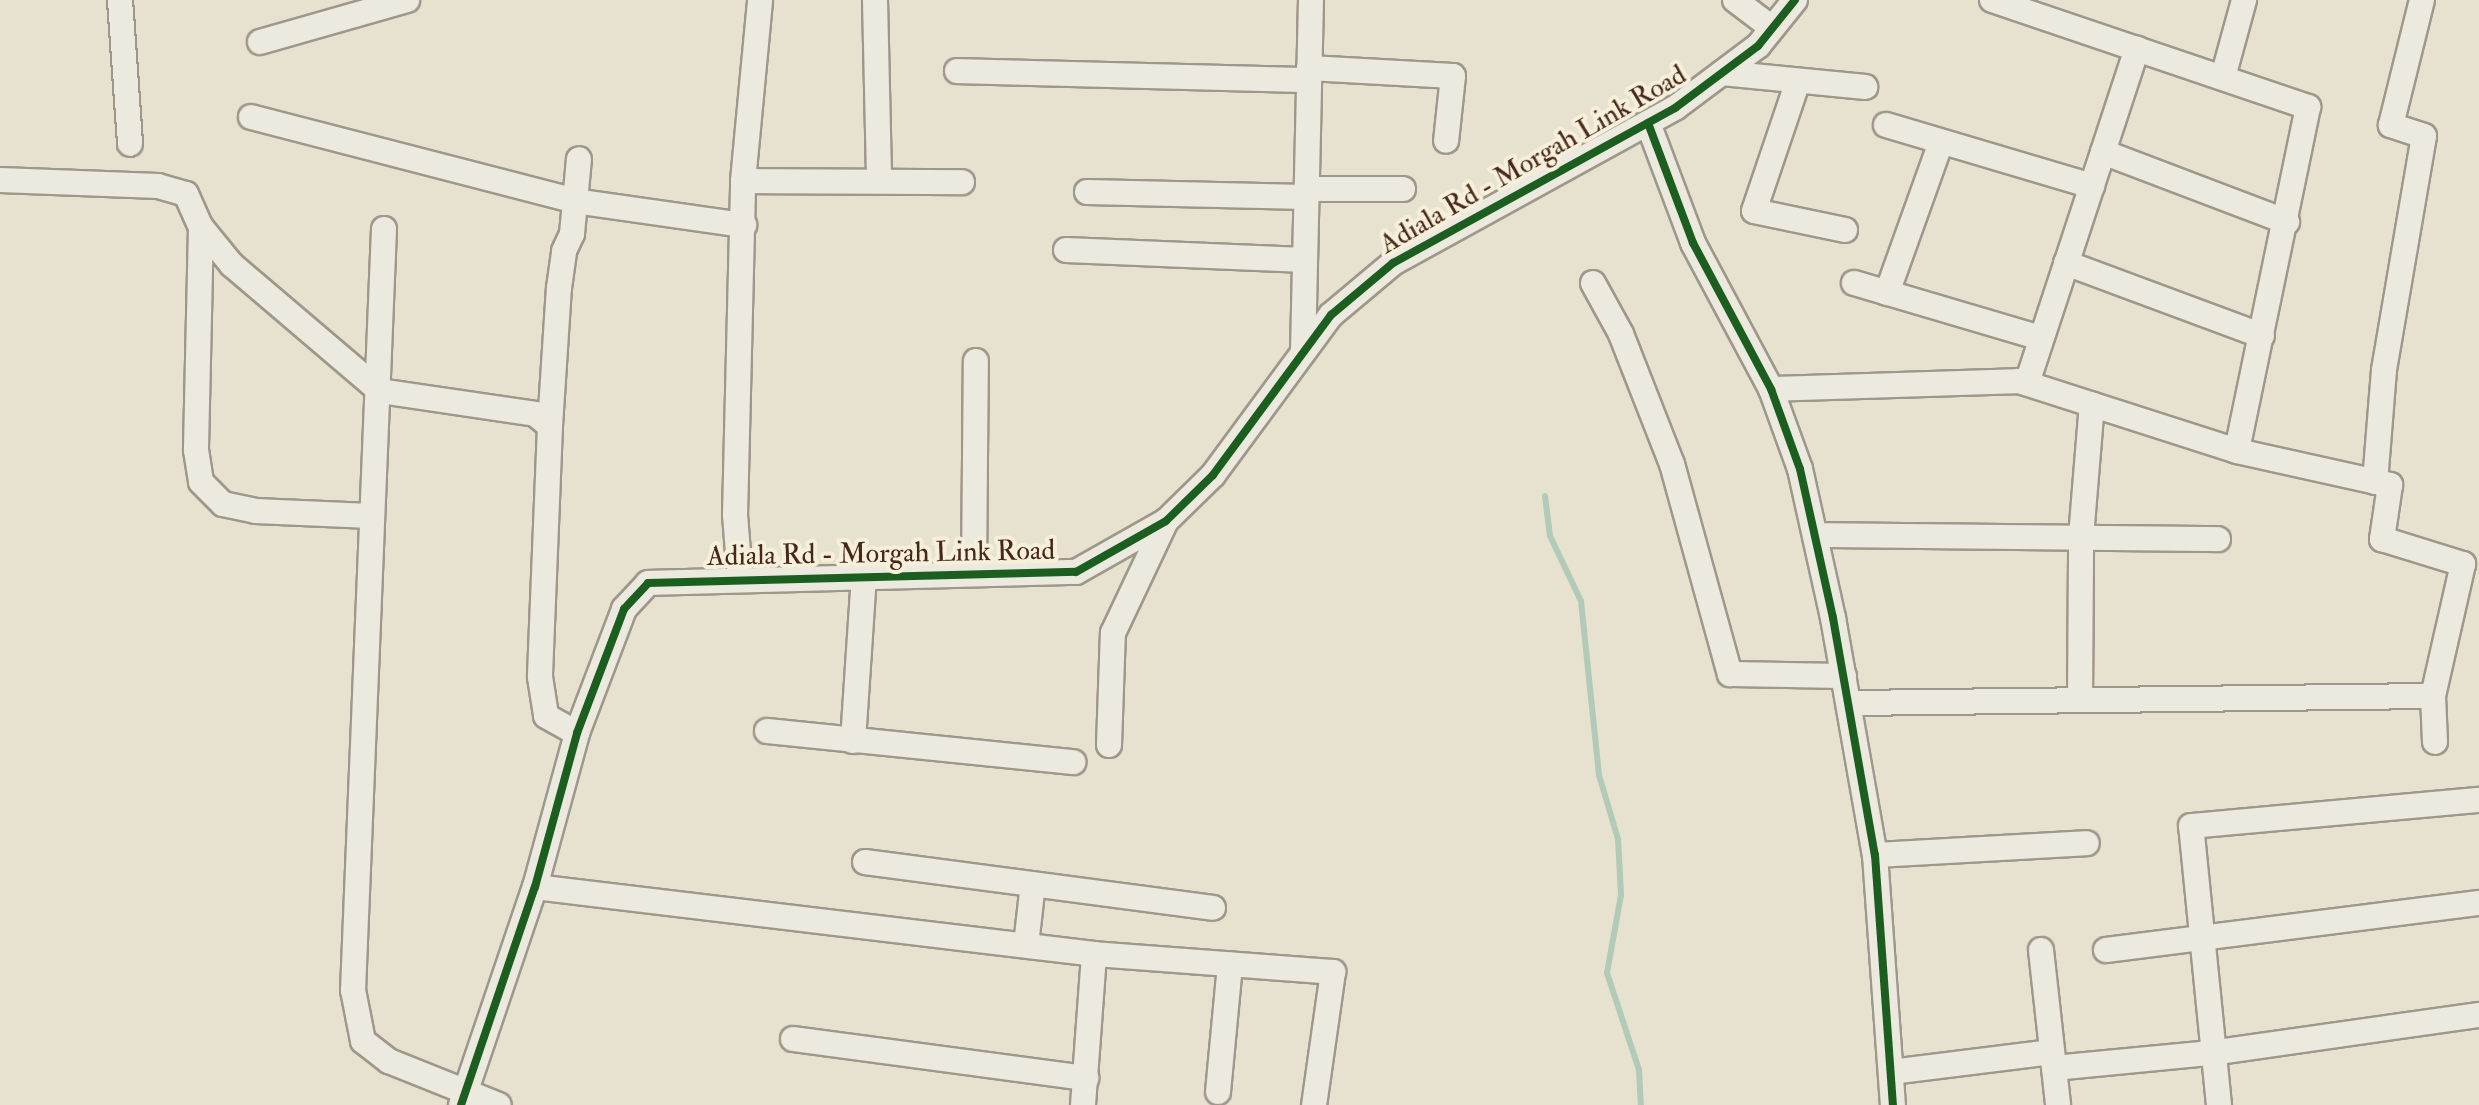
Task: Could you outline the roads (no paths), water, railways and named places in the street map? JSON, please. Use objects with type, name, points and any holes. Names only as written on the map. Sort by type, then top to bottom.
[{"type":"street","points":[[120,0],[130,144]]},
{"type":"street","points":[[260,42],[407,0]]},
{"type":"street","points":[[875,0],[879,178]]},
{"type":"street","points":[[1303,352],[1311,0]]},
{"type":"street","points":[[1735,0],[1772,28]]},
{"type":"street","name":"Adiala Rd - Morgah Link Road","points":[[463,1098],[535,887],[577,733],[624,609],[648,583],[740,577],[1076,572],[1166,521],[1213,475],[1331,315],[1393,263],[1648,123],[1722,73],[1772,28],[1795,0]]},
{"type":"street","points":[[1992,0],[2301,102],[2310,113],[2237,451]]},
{"type":"street","points":[[2223,77],[2244,0]]},
{"type":"street","points":[[2375,482],[2384,370],[2424,136],[2391,125],[2422,0]]},
{"type":"street","points":[[740,577],[735,515],[743,181],[758,2]]},
{"type":"street","points":[[2027,383],[2137,49]]},
{"type":"street","points":[[957,71],[1453,76],[1446,141]]},
{"type":"street","points":[[1722,73],[1865,87]]},
{"type":"street","points":[[1798,81],[1754,211],[1845,230]]},
{"type":"street","points":[[251,117],[575,201],[744,225]]},
{"type":"street","points":[[1648,123],[1693,243],[1771,389],[1800,469],[1850,703],[1875,855],[1893,1105]]},
{"type":"street","points":[[1886,125],[2092,186]]},
{"type":"street","points":[[1887,293],[1941,142]]},
{"type":"street","points":[[2103,152],[2287,222]]},
{"type":"street","points":[[577,733],[546,716],[540,677],[559,288],[575,201],[579,159]]},
{"type":"street","points":[[743,181],[879,178],[962,182]]},
{"type":"street","points":[[0,180],[158,186],[186,194],[201,227],[232,265],[380,391],[535,414],[550,426]]},
{"type":"street","points":[[1087,192],[1306,193],[1403,189]]},
{"type":"street","points":[[201,227],[196,450],[201,482],[223,504],[256,511],[370,516]]},
{"type":"street","points":[[384,229],[380,391],[370,516],[353,990],[363,1041],[389,1061],[463,1098],[499,1105]]},
{"type":"street","points":[[1066,250],[1305,260]]},
{"type":"street","points":[[2066,263],[2262,336]]},
{"type":"street","points":[[1593,283],[1621,334],[1672,464],[1730,674],[1844,676]]},
{"type":"street","points":[[1854,283],[2041,338]]},
{"type":"street","points":[[974,573],[976,361]]},
{"type":"street","points":[[1771,389],[2027,383],[2237,451],[2390,485],[2382,539],[2463,564],[2433,696],[2435,742]]},
{"type":"street","points":[[2080,700],[2081,537],[2092,404]]},
{"type":"street","points":[[1109,745],[1113,633],[1166,521]]},
{"type":"street","points":[[1815,535],[2218,539]]},
{"type":"street","points":[[853,741],[864,575]]},
{"type":"street","points":[[1850,703],[2433,696]]},
{"type":"street","points":[[767,731],[1073,762]]},
{"type":"street","points":[[2219,1105],[2199,940],[2191,826],[2479,800]]},
{"type":"street","points":[[1875,855],[2087,843]]},
{"type":"street","points":[[865,862],[1213,908]]},
{"type":"street","points":[[1026,945],[1033,884]]},
{"type":"street","points":[[535,887],[1094,954],[1333,972],[1314,1105]]},
{"type":"street","points":[[2106,950],[2479,903]]},
{"type":"street","points":[[2041,950],[2058,1105]]},
{"type":"street","points":[[1083,1105],[1094,954]]},
{"type":"street","points":[[1218,1092],[1230,965]]},
{"type":"street","points":[[1891,1072],[2211,1053],[2479,1015]]},
{"type":"street","points":[[793,1039],[1086,1078]]},
{"type":"waterway","points":[[1545,496],[1550,536],[1581,601],[1599,775],[1618,839],[1621,895],[1607,973],[1639,1070],[1641,1105]]}]
